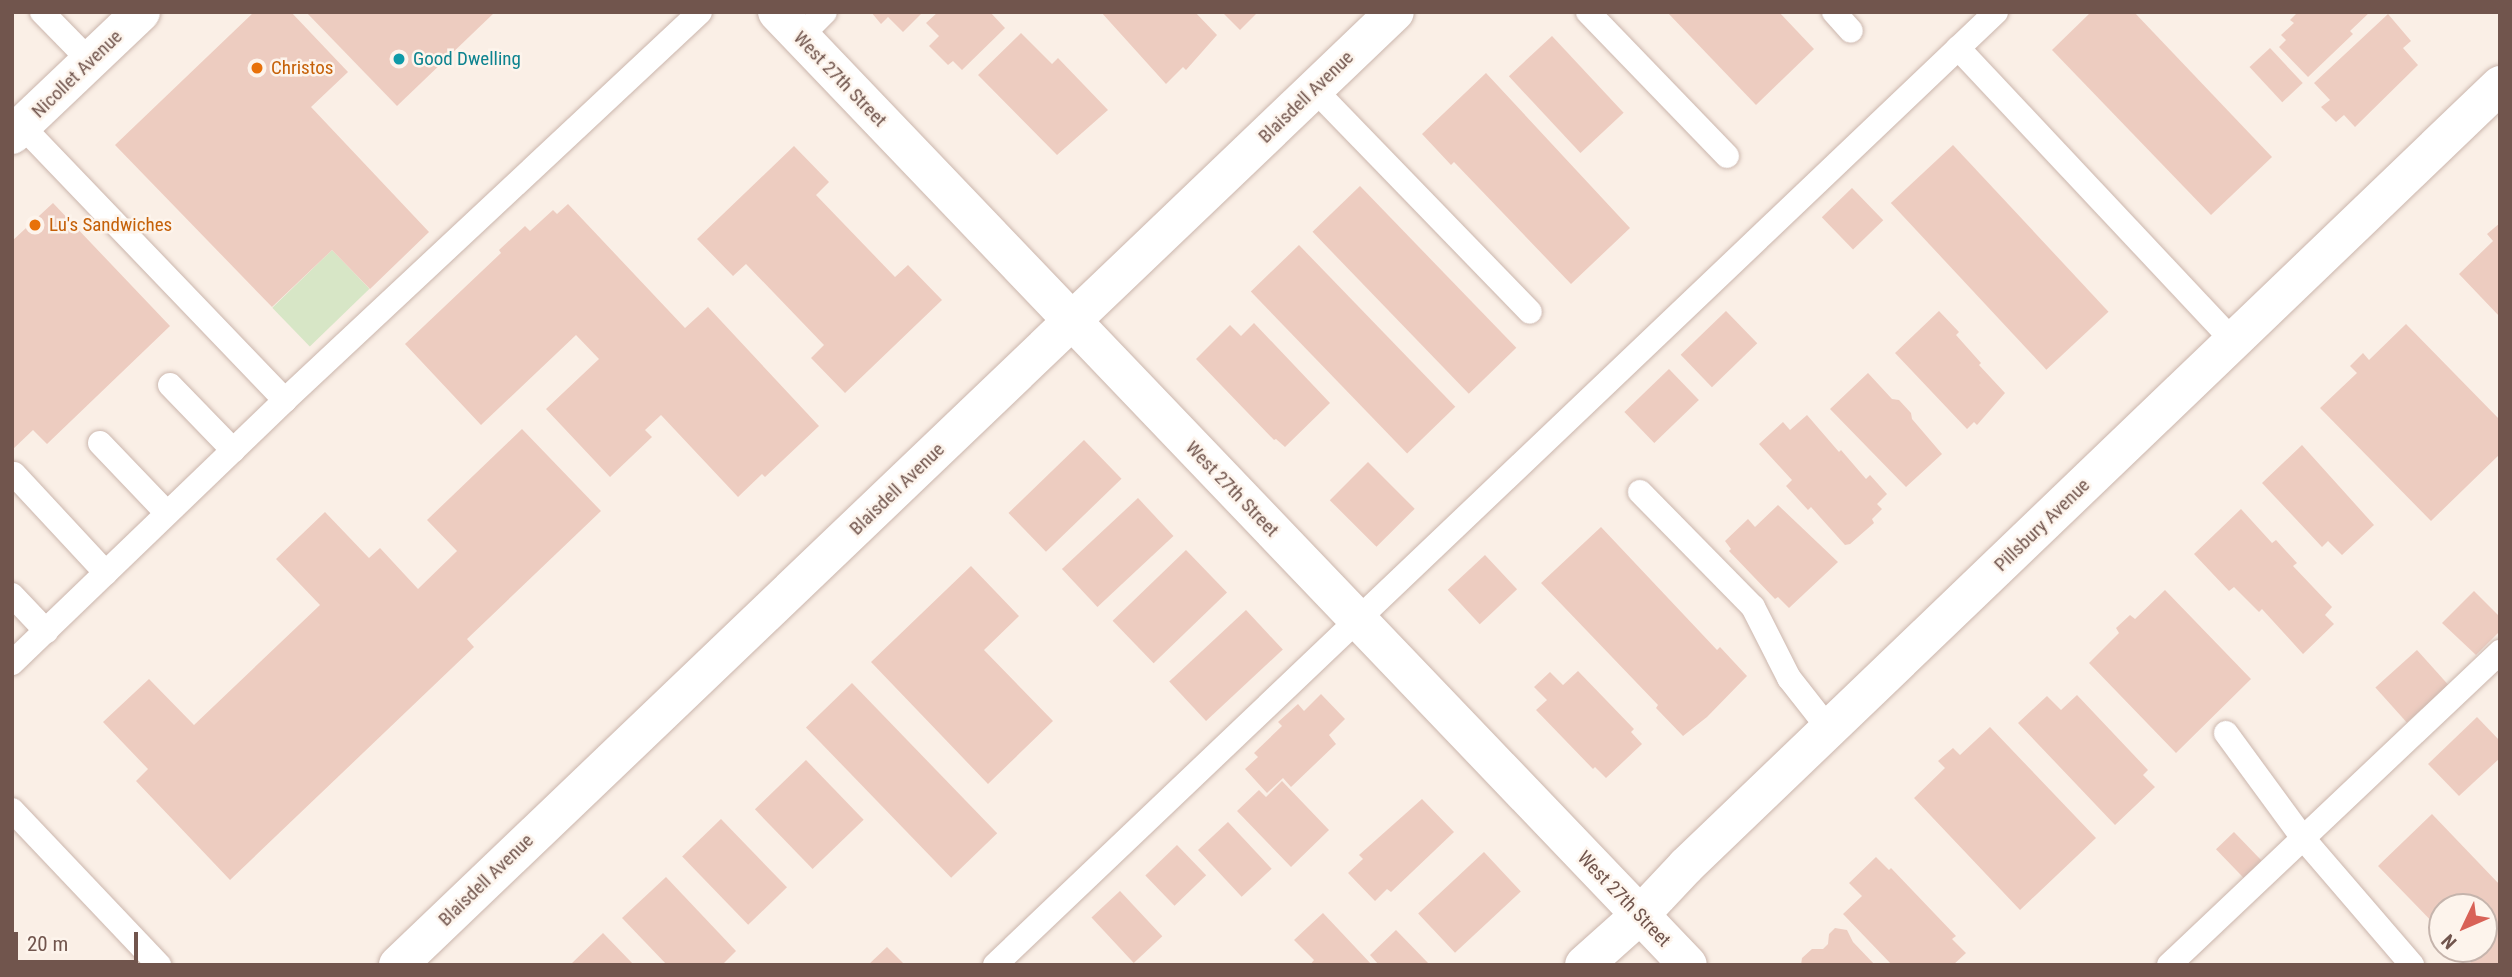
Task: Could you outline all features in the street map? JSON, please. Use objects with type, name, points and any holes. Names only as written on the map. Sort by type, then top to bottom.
[{"type":"street","name":"Nicollet Avenue","points":[[17,131],[141,12]]},
{"type":"street","name":"Blaisdell Avenue","points":[[398,965],[1072,322],[1314,89],[1385,16]]},
{"type":"street","name":"West 27th Street","points":[[800,20],[1072,322],[1688,965]]},
{"type":"street","name":"Pillsbury Avenue","points":[[1584,965],[1640,915],[1671,881],[2500,85]]},
{"type":"lane","points":[[42,12],[90,61]]},
{"type":"lane","points":[[12,663],[285,400],[700,12]]},
{"type":"lane","points":[[1588,12],[1727,156]]},
{"type":"lane","points":[[1834,12],[1852,31]]},
{"type":"lane","points":[[995,965],[1996,12]]},
{"type":"lane","points":[[1958,48],[2233,341]]},
{"type":"lane","points":[[1314,89],[1530,312]]},
{"type":"lane","points":[[17,131],[285,400]]},
{"type":"lane","points":[[170,385],[233,450]]},
{"type":"lane","points":[[100,443],[167,513]]},
{"type":"lane","points":[[14,474],[106,573]]},
{"type":"lane","points":[[1640,492],[1753,607],[1789,678],[1829,729]]},
{"type":"lane","points":[[12,595],[46,631]]},
{"type":"lane","points":[[2169,965],[2500,652]]},
{"type":"lane","points":[[2226,733],[2302,837],[2412,965]]},
{"type":"lane","points":[[12,810],[159,965]]},
{"type":"green space","points":[[332,250],[370,289],[310,347],[272,308]]},
{"type":"building","points":[[254,12],[291,12],[348,72],[311,107],[429,232],[370,289],[332,250],[272,307],[115,145]]},
{"type":"building","name":"Good Dwelling","points":[[306,12],[495,12],[397,106]]},
{"type":"building","points":[[871,12],[923,12],[903,32],[888,17],[881,24]]},
{"type":"building","points":[[938,12],[990,12],[1005,28],[962,70],[953,61],[948,65],[929,46],[939,36],[926,23]]},
{"type":"building","points":[[1101,12],[1195,12],[1217,35],[1186,70],[1183,67],[1166,84]]},
{"type":"building","points":[[1222,12],[1258,12],[1240,30]]},
{"type":"building","points":[[1667,12],[1779,12],[1814,49],[1756,105]]},
{"type":"building","points":[[2091,12],[2134,12],[2272,157],[2211,215],[2052,50]]},
{"type":"building","points":[[2298,12],[2370,12],[2350,31],[2353,34],[2308,77],[2279,47],[2286,40],[2281,35],[2294,23],[2290,20]]},
{"type":"building","points":[[2388,14],[2411,41],[2403,48],[2418,65],[2355,127],[2344,115],[2336,122],[2321,107],[2330,100],[2314,83]]},
{"type":"building","points":[[1021,33],[1052,64],[1058,58],[1108,110],[1057,155],[978,75]]},
{"type":"building","points":[[1552,36],[1624,113],[1580,153],[1509,76]]},
{"type":"building","points":[[2270,48],[2303,83],[2282,102],[2250,67]]},
{"type":"building","points":[[1486,73],[1630,228],[1571,284],[1454,162],[1451,165],[1422,134]]},
{"type":"building","points":[[1953,145],[2108,312],[2046,370],[1891,203]]},
{"type":"building","points":[[794,146],[829,182],[816,195],[895,277],[908,265],[942,300],[845,393],[811,358],[824,345],[746,264],[733,276],[697,239]]},
{"type":"building","points":[[1360,186],[1516,348],[1469,394],[1313,232]]},
{"type":"building","points":[[1852,188],[1883,220],[1853,250],[1822,217]]},
{"type":"building","points":[[53,203],[170,326],[47,444],[33,430],[12,450],[12,241]]},
{"type":"building","points":[[568,204],[685,328],[708,307],[819,426],[765,477],[762,474],[738,497],[661,415],[645,430],[652,437],[610,477],[546,409],[599,359],[576,335],[481,425],[405,344],[501,253],[499,250],[525,226],[530,231],[553,210],[557,214]]},
{"type":"building","points":[[2500,223],[2500,317],[2459,274],[2493,241],[2487,234]]},
{"type":"building","points":[[1299,245],[1455,407],[1407,453],[1251,292]]},
{"type":"building","points":[[1726,311],[1757,343],[1712,387],[1681,355]]},
{"type":"building","points":[[1939,311],[1959,332],[1956,335],[1981,363],[1979,365],[2005,393],[1977,425],[1974,422],[1967,429],[1895,353]]},
{"type":"building","points":[[1254,323],[1330,403],[1285,447],[1274,440],[1196,359],[1230,325],[1241,336]]},
{"type":"building","points":[[2406,324],[2500,420],[2500,454],[2431,521],[2320,408],[2357,373],[2350,366],[2363,353],[2369,360]]},
{"type":"building","points":[[1669,369],[1699,400],[1654,443],[1624,412]]},
{"type":"building","points":[[1868,373],[1892,399],[1899,400],[1911,413],[1912,419],[1942,454],[1906,487],[1830,409]]},
{"type":"building","points":[[1807,415],[1866,479],[1870,475],[1887,494],[1877,504],[1882,509],[1872,519],[1874,523],[1850,544],[1845,545],[1811,507],[1808,510],[1786,486],[1792,480],[1759,444],[1783,422],[1790,430]]},
{"type":"building","points":[[522,429],[601,511],[467,639],[474,647],[230,880],[136,781],[148,769],[103,722],[149,679],[194,725],[320,605],[276,559],[325,512],[369,558],[380,548],[418,589],[457,551],[427,520]]},
{"type":"building","points":[[1084,440],[1122,479],[1046,552],[1008,513]]},
{"type":"building","points":[[2302,445],[2374,525],[2342,555],[2328,541],[2322,547],[2262,483]]},
{"type":"building","points":[[1368,462],[1415,509],[1376,547],[1330,500]]},
{"type":"building","points":[[1138,498],[1173,536],[1097,607],[1062,569]]},
{"type":"building","points":[[1778,505],[1838,562],[1789,608],[1778,597],[1775,599],[1729,551],[1731,549],[1725,541],[1748,519],[1755,527]]},
{"type":"building","points":[[2241,509],[2272,543],[2276,540],[2297,563],[2293,566],[2332,607],[2325,615],[2334,624],[2303,654],[2262,609],[2259,612],[2234,587],[2229,591],[2194,554]]},
{"type":"building","points":[[1601,527],[1717,650],[1720,647],[1747,676],[1707,717],[1683,736],[1656,708],[1658,705],[1541,583]]},
{"type":"building","points":[[1186,550],[1227,592],[1154,663],[1113,621]]},
{"type":"building","points":[[1485,555],[1517,589],[1480,624],[1448,590]]},
{"type":"building","points":[[971,566],[1019,616],[984,650],[1053,721],[988,784],[871,662]]},
{"type":"building","points":[[2165,590],[2251,679],[2176,753],[2089,663],[2119,633],[2116,628],[2130,615],[2135,619]]},
{"type":"building","points":[[2474,591],[2500,617],[2500,631],[2476,655],[2442,623]]},
{"type":"building","points":[[1246,610],[1283,649],[1206,721],[1169,682]]},
{"type":"building","points":[[2417,650],[2448,685],[2407,722],[2375,687]]},
{"type":"building","points":[[1578,671],[1634,729],[1631,732],[1642,744],[1606,778],[1595,767],[1593,769],[1536,710],[1547,700],[1534,687],[1550,672],[1563,685]]},
{"type":"building","points":[[852,683],[997,833],[951,878],[806,727]]},
{"type":"building","points":[[1321,694],[1345,719],[1329,735],[1336,744],[1291,787],[1283,778],[1267,793],[1245,769],[1258,757],[1254,753],[1282,726],[1278,722],[1298,704],[1304,711]]},
{"type":"building","points":[[2077,695],[2148,770],[2143,775],[2155,787],[2115,825],[2018,723],[2047,696],[2061,710]]},
{"type":"building","points":[[2477,717],[2500,741],[2500,758],[2459,796],[2428,764]]},
{"type":"building","points":[[1990,727],[2096,838],[2020,910],[1914,798],[1945,768],[1938,761],[1953,748],[1960,755]]},
{"type":"building","points":[[806,760],[864,820],[813,869],[755,809]]},
{"type":"building","points":[[1282,781],[1329,830],[1291,867],[1237,811],[1259,790],[1266,797]]},
{"type":"building","points":[[1422,799],[1454,832],[1391,892],[1387,889],[1375,901],[1348,873],[1363,859],[1359,855]]},
{"type":"building","points":[[2432,814],[2500,885],[2500,965],[2471,963],[2498,963],[2498,893],[2428,893],[2428,918],[2378,866]]},
{"type":"building","points":[[721,819],[787,887],[748,925],[682,857]]},
{"type":"building","points":[[1228,822],[1272,869],[1242,897],[1198,850]]},
{"type":"building","points":[[2234,832],[2263,862],[2245,880],[2216,849]]},
{"type":"building","points":[[1177,845],[1206,875],[1175,906],[1145,876]]},
{"type":"building","points":[[1484,852],[1521,891],[1455,953],[1418,913]]},
{"type":"building","points":[[1876,857],[1889,870],[1891,868],[1956,936],[1952,939],[1966,953],[1953,965],[1892,965],[1843,914],[1862,896],[1849,883]]},
{"type":"building","points":[[666,877],[736,951],[722,965],[667,965],[622,918]]},
{"type":"building","points":[[1120,891],[1162,936],[1134,963],[1091,918]]},
{"type":"building","points":[[1323,913],[1372,965],[1310,965],[1314,960],[1294,940]]},
{"type":"building","points":[[1835,928],[1847,930],[1853,942],[1875,965],[1801,965],[1802,958],[1812,949],[1823,949],[1828,944],[1829,934]]},
{"type":"building","points":[[1396,930],[1430,965],[1379,965],[1370,955]]},
{"type":"building","points":[[603,933],[634,965],[570,965]]},
{"type":"building","points":[[887,947],[905,965],[868,965]]},
{"type":"place","name":"Good Dwelling","points":[[399,59]]},
{"type":"place","name":"Christos","points":[[257,68]]},
{"type":"place","name":"Lu's Sandwiches","points":[[35,225]]}]
